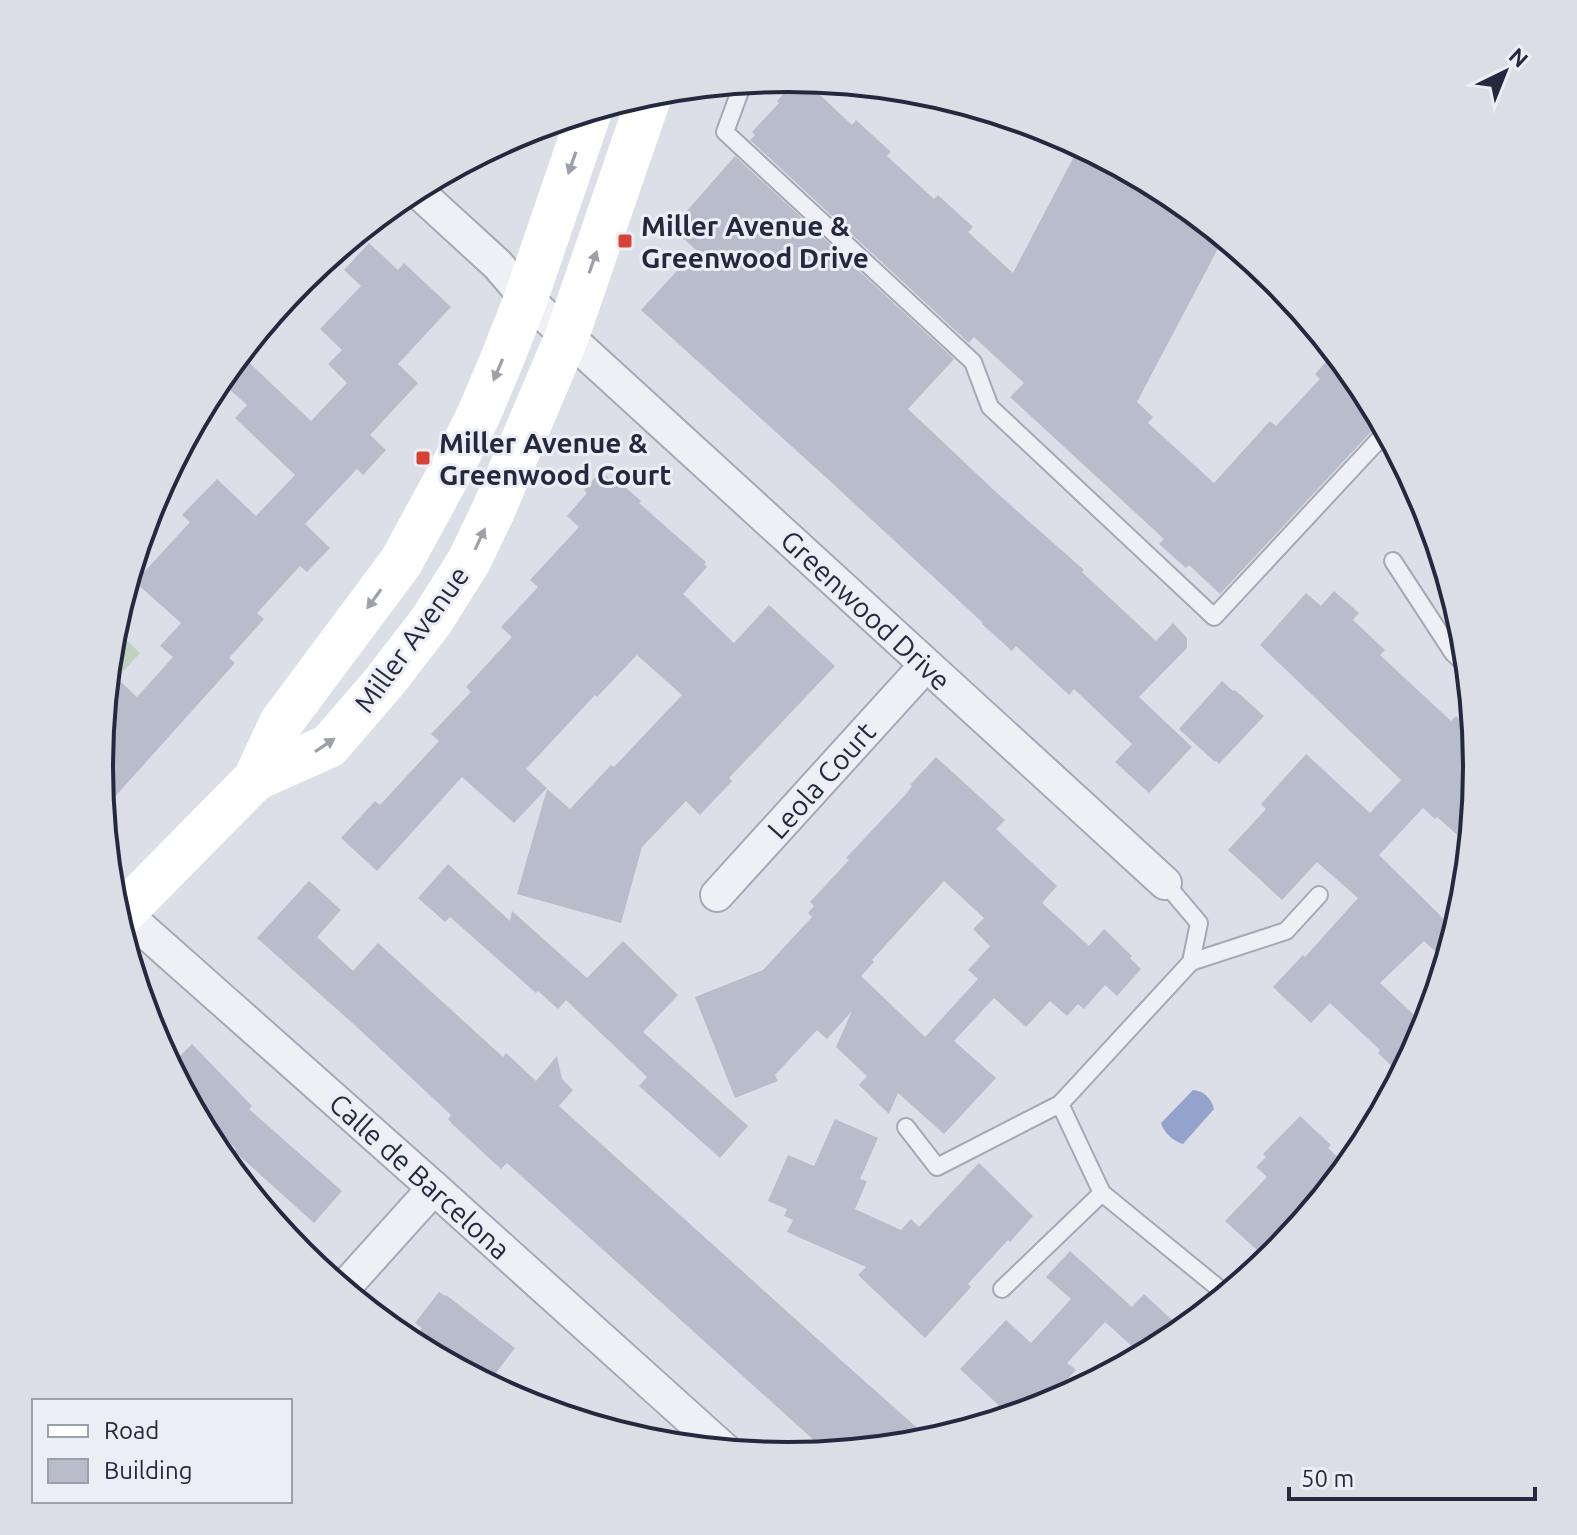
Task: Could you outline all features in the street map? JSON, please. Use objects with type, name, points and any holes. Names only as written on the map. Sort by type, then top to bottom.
[{"type":"main road","name":"Miller Avenue","points":[[127,903],[255,779],[329,746],[432,620],[469,561],[487,524],[567,336],[646,108]]},
{"type":"main road","name":"Miller Avenue","points":[[255,779],[281,723],[401,562],[438,497],[479,414],[526,298],[586,124]]},
{"type":"street","name":"Greenwood Drive","points":[[425,198],[498,265],[526,298],[567,336],[1165,883]]},
{"type":"street","name":"Leola Court","points":[[717,895],[926,665]]},
{"type":"street","name":"Calle de Barcelona","points":[[132,923],[434,1188],[712,1438]]},
{"type":"street","points":[[350,1281],[434,1188]]},
{"type":"lane","points":[[739,94],[725,132],[973,362],[990,407],[1214,617],[1379,440]]},
{"type":"lane","points":[[1393,561],[1454,654]]},
{"type":"lane","points":[[1165,883],[1199,923],[1191,962]]},
{"type":"lane","points":[[906,1127],[937,1167],[1060,1104],[1191,962],[1286,931],[1319,895]]},
{"type":"lane","points":[[1060,1104],[1102,1193],[1218,1288]]},
{"type":"lane","points":[[1002,1289],[1102,1193]]},
{"type":"green space","points":[[126,639],[140,653],[120,675]]},
{"type":"water","points":[[1193,1090],[1206,1096],[1214,1109],[1183,1144],[1169,1136],[1161,1123]]},
{"type":"building","points":[[785,92],[818,93],[852,125],[856,120],[891,152],[887,156],[934,199],[938,195],[973,227],[968,232],[1013,273],[1074,156],[1126,182],[1164,206],[1219,247],[1137,402],[1153,417],[1148,423],[1214,483],[1270,421],[1276,426],[1320,379],[1315,374],[1327,361],[1373,429],[1220,594],[1189,565],[1186,568],[1159,544],[1164,539],[1010,397],[1024,383],[974,337],[969,343],[750,140],[755,135],[752,132],[779,103],[777,101]]},
{"type":"building","points":[[735,156],[954,359],[908,409],[1084,570],[1082,572],[1156,641],[1173,623],[1187,638],[1187,648],[1139,697],[1192,747],[1149,793],[1115,762],[1132,744],[1074,689],[1069,695],[1016,646],[1012,651],[641,310],[696,250],[672,228]]},
{"type":"building","points":[[369,243],[398,270],[404,263],[451,307],[398,364],[418,383],[370,435],[386,450],[363,475],[357,469],[305,524],[330,548],[307,572],[300,566],[257,613],[264,619],[229,658],[235,663],[114,798],[114,723],[119,680],[137,697],[173,657],[160,646],[181,623],[138,585],[141,575],[190,522],[182,515],[217,479],[256,516],[295,475],[235,418],[247,405],[229,389],[249,362],[311,421],[347,383],[328,364],[342,350],[320,329],[361,286],[344,270]]},
{"type":"building","points":[[601,471],[614,483],[617,480],[706,562],[707,567],[683,594],[734,643],[769,605],[835,666],[729,778],[732,781],[700,815],[686,801],[642,847],[621,923],[517,894],[547,789],[570,809],[682,695],[637,655],[526,769],[547,788],[514,823],[462,777],[377,871],[341,838],[375,801],[380,805],[439,741],[431,734],[471,692],[466,687],[512,637],[501,627],[538,587],[530,580],[579,527],[567,516]]},
{"type":"building","points":[[1334,591],[1359,613],[1353,620],[1385,650],[1380,655],[1451,721],[1456,716],[1463,722],[1460,837],[1423,808],[1379,855],[1446,921],[1438,953],[1424,941],[1380,983],[1416,1017],[1393,1068],[1378,1053],[1380,1050],[1330,1003],[1311,1023],[1273,987],[1303,955],[1305,957],[1358,898],[1317,862],[1282,900],[1228,850],[1266,809],[1261,804],[1306,754],[1370,813],[1401,780],[1260,645],[1306,593],[1321,606]]},
{"type":"building","points":[[1222,681],[1264,716],[1219,764],[1179,729]]},
{"type":"building","points":[[936,757],[1005,820],[996,829],[1057,886],[1042,903],[1089,946],[1104,929],[1141,969],[1117,996],[1105,985],[1084,1009],[1078,1004],[1067,1016],[1050,1001],[1026,1027],[994,998],[954,1041],[996,1078],[944,1134],[898,1093],[889,1114],[859,1085],[867,1076],[836,1047],[852,1011],[827,1039],[817,1030],[775,1075],[778,1081],[735,1098],[695,997],[763,970],[812,917],[808,913],[814,906],[810,902],[906,794],[910,785]],"holes":[[[944,881],[984,918],[973,929],[990,946],[968,970],[978,979],[925,1037],[861,976]]]},
{"type":"building","points":[[448,864],[510,921],[512,911],[587,978],[623,941],[678,995],[643,1032],[748,1126],[720,1158],[639,1086],[647,1077],[566,1000],[558,1009],[450,917],[445,922],[418,898]]},
{"type":"building","points":[[309,881],[341,910],[317,937],[353,971],[378,943],[503,1057],[506,1053],[536,1081],[557,1056],[562,1079],[573,1090],[559,1106],[920,1430],[816,1442],[507,1163],[501,1169],[451,1123],[448,1119],[451,1115],[257,938]]},
{"type":"building","points":[[192,1044],[252,1106],[249,1109],[342,1191],[314,1223],[234,1151],[236,1149],[221,1134],[203,1105],[179,1057]]},
{"type":"building","points":[[1300,1116],[1331,1145],[1328,1148],[1339,1158],[1296,1213],[1259,1252],[1225,1221],[1267,1177],[1256,1167],[1266,1157],[1263,1154]]},
{"type":"building","points":[[835,1119],[878,1138],[860,1179],[867,1181],[855,1209],[901,1230],[911,1219],[919,1227],[979,1163],[1033,1216],[968,1284],[971,1287],[925,1338],[858,1275],[866,1267],[787,1232],[793,1220],[784,1216],[787,1209],[768,1201],[788,1155],[814,1166]]},
{"type":"building","points":[[1070,1251],[1132,1307],[1144,1294],[1174,1322],[1134,1348],[1105,1322],[1067,1363],[1076,1370],[1062,1385],[1002,1408],[960,1369],[1006,1320],[1031,1343],[1071,1299],[1046,1277]]},
{"type":"building","points":[[439,1292],[515,1348],[494,1375],[418,1332],[422,1328],[415,1323]]},
{"type":"place","name":"Miller Avenue & Greenwood Drive","points":[[625,241]]},
{"type":"place","name":"Miller Avenue & Greenwood Court","points":[[423,458]]}]
